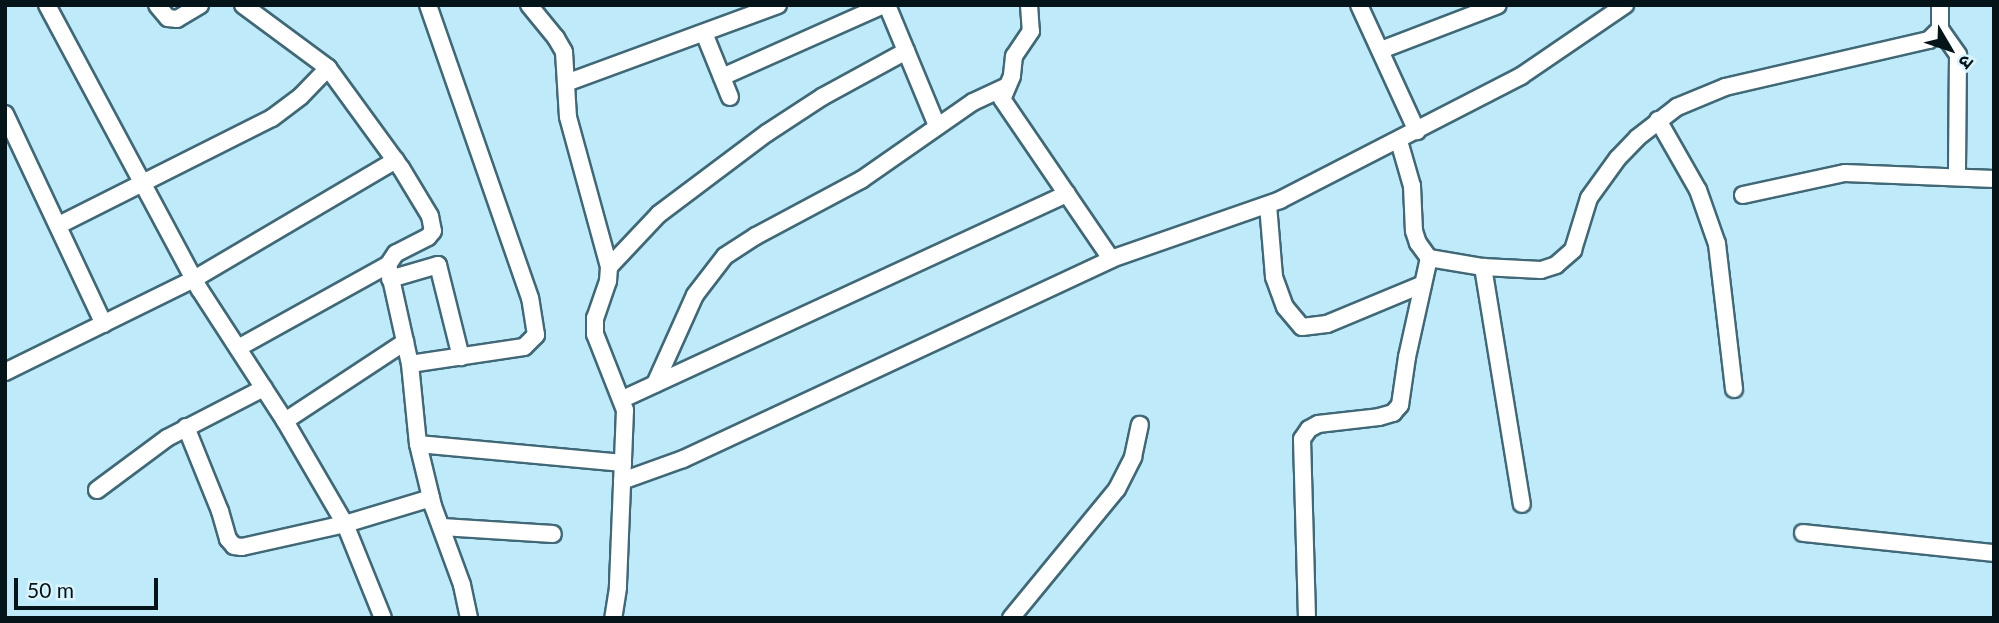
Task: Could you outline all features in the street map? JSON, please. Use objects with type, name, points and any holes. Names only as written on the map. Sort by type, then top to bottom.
[{"type":"street","points":[[47,5],[194,279],[285,421],[345,524],[383,618]]},
{"type":"street","points":[[157,5],[168,19],[177,19],[200,5]]},
{"type":"street","points":[[243,5],[328,68],[416,189],[433,225],[428,237],[396,253],[389,272],[410,364],[418,444],[431,498],[469,618]]},
{"type":"street","points":[[262,5],[265,23]]},
{"type":"street","points":[[410,364],[524,347],[536,335],[536,325],[428,5]]},
{"type":"street","points":[[529,5],[564,52],[568,117],[609,267],[608,281],[595,318],[594,334],[601,355],[623,399],[618,588],[613,618]]},
{"type":"street","points":[[566,83],[778,5]]},
{"type":"street","points":[[722,77],[886,5],[937,126]]},
{"type":"street","points":[[1029,5],[1031,31],[1014,56],[1012,76],[1002,99],[1111,259]]},
{"type":"street","points":[[1359,5],[1417,131]]},
{"type":"street","points":[[1381,50],[1498,5]]},
{"type":"street","points":[[1940,5],[1940,29],[1958,55],[1957,176]]},
{"type":"street","points":[[622,481],[683,459],[1111,259],[1268,205],[1399,141],[1521,76],[1617,8]]},
{"type":"street","points":[[1399,141],[1412,186],[1414,231],[1418,243],[1429,258],[1483,267],[1541,270],[1566,259],[1579,238],[1590,198],[1602,177],[1637,138],[1658,120],[1690,100],[1726,87],[1929,40],[1940,29]]},
{"type":"street","points":[[704,33],[730,97]]},
{"type":"street","points":[[609,267],[659,214],[776,127],[822,97],[906,51]]},
{"type":"street","points":[[60,225],[272,118],[301,96],[328,68]]},
{"type":"street","points":[[655,384],[695,295],[725,256],[861,180],[985,94],[1005,87]]},
{"type":"street","points":[[5,114],[60,225],[104,324]]},
{"type":"street","points":[[1658,120],[1698,190],[1717,244],[1734,389]]},
{"type":"street","points":[[5,372],[194,279],[396,160]]},
{"type":"street","points":[[1743,195],[1845,173],[1994,179]]},
{"type":"street","points":[[623,399],[1068,194]]},
{"type":"street","points":[[1268,205],[1274,277],[1285,307],[1302,327],[1312,329],[1327,324],[1423,284]]},
{"type":"street","points":[[1307,618],[1302,439],[1309,429],[1318,424],[1379,417],[1393,413],[1400,405],[1406,357],[1429,258]]},
{"type":"street","points":[[238,348],[389,272],[438,265],[461,357]]},
{"type":"street","points":[[1483,267],[1522,504]]},
{"type":"street","points":[[285,421],[405,342]]},
{"type":"street","points":[[96,490],[149,450],[186,427],[264,388]]},
{"type":"street","points":[[1011,618],[1117,489],[1133,457],[1140,425]]},
{"type":"street","points":[[186,427],[220,511],[228,539],[234,545],[242,547],[345,524],[431,498]]},
{"type":"street","points":[[418,444],[623,463]]},
{"type":"street","points":[[442,527],[553,534]]},
{"type":"street","points":[[1803,533],[1994,553]]}]
